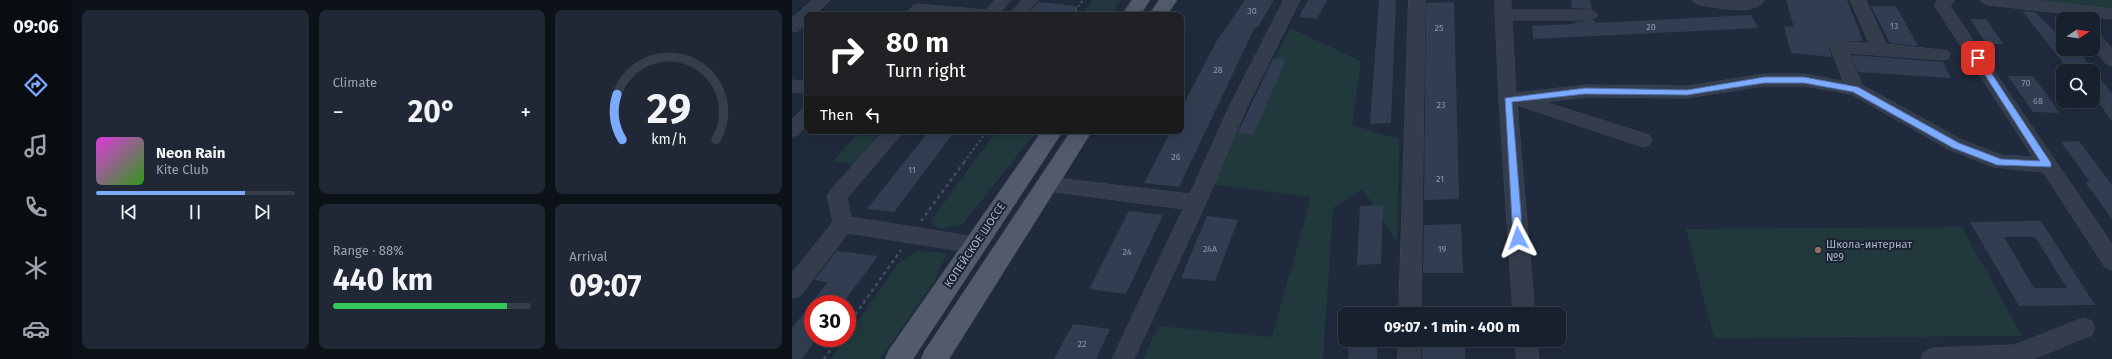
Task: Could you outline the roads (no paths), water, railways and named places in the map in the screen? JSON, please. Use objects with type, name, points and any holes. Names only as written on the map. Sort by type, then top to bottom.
[{"type":"main road","points":[[1133,12],[1141,0]]},
{"type":"main road","points":[[1160,12],[1168,0]]},
{"type":"main road","name":"КОПЕЙСКОЕ ШОССЕ","points":[[898,359],[1050,134]]},
{"type":"main road","points":[[934,359],[1080,134]]},
{"type":"street","points":[[809,12],[822,0]]},
{"type":"street","points":[[993,12],[1003,0]]},
{"type":"street","points":[[1020,12],[1030,0]]},
{"type":"street","points":[[1123,359],[1196,203],[1237,109],[1292,0]]},
{"type":"street","points":[[1410,307],[1417,0]]},
{"type":"street","points":[[1700,0],[1741,6],[1757,0]]},
{"type":"street","points":[[1858,0],[1880,49]]},
{"type":"street","points":[[1947,0],[1942,5],[2112,261]]},
{"type":"street","points":[[1988,0],[2058,12]]},
{"type":"street","points":[[2039,0],[2112,9]]},
{"type":"street","points":[[1524,307],[1512,99],[1503,8],[1590,15]]},
{"type":"street","points":[[915,12],[918,9],[954,12]]},
{"type":"street","points":[[2100,14],[2112,14]]},
{"type":"street","points":[[792,27],[804,16]]},
{"type":"street","points":[[2100,45],[2112,60]]},
{"type":"street","points":[[1855,89],[1838,47],[1880,49],[1942,55]]},
{"type":"street","points":[[1512,99],[1585,91],[1687,92],[1764,80],[1804,80],[1855,89],[1964,148],[2000,162],[2048,165]]},
{"type":"street","points":[[792,86],[804,87]]},
{"type":"street","points":[[1512,99],[1643,140]]},
{"type":"street","points":[[792,130],[804,117]]},
{"type":"street","points":[[843,224],[837,196],[892,134]]},
{"type":"street","points":[[1048,184],[1196,203]]},
{"type":"street","points":[[843,224],[975,245]]},
{"type":"street","points":[[792,289],[843,224]]},
{"type":"street","points":[[1932,359],[2014,356],[2084,328]]},
{"type":"street","points":[[1409,359],[1410,347]]},
{"type":"street","points":[[1527,347],[1528,359]]},
{"type":"place","name":"Школа-интернат №9","points":[[1818,250]]}]
